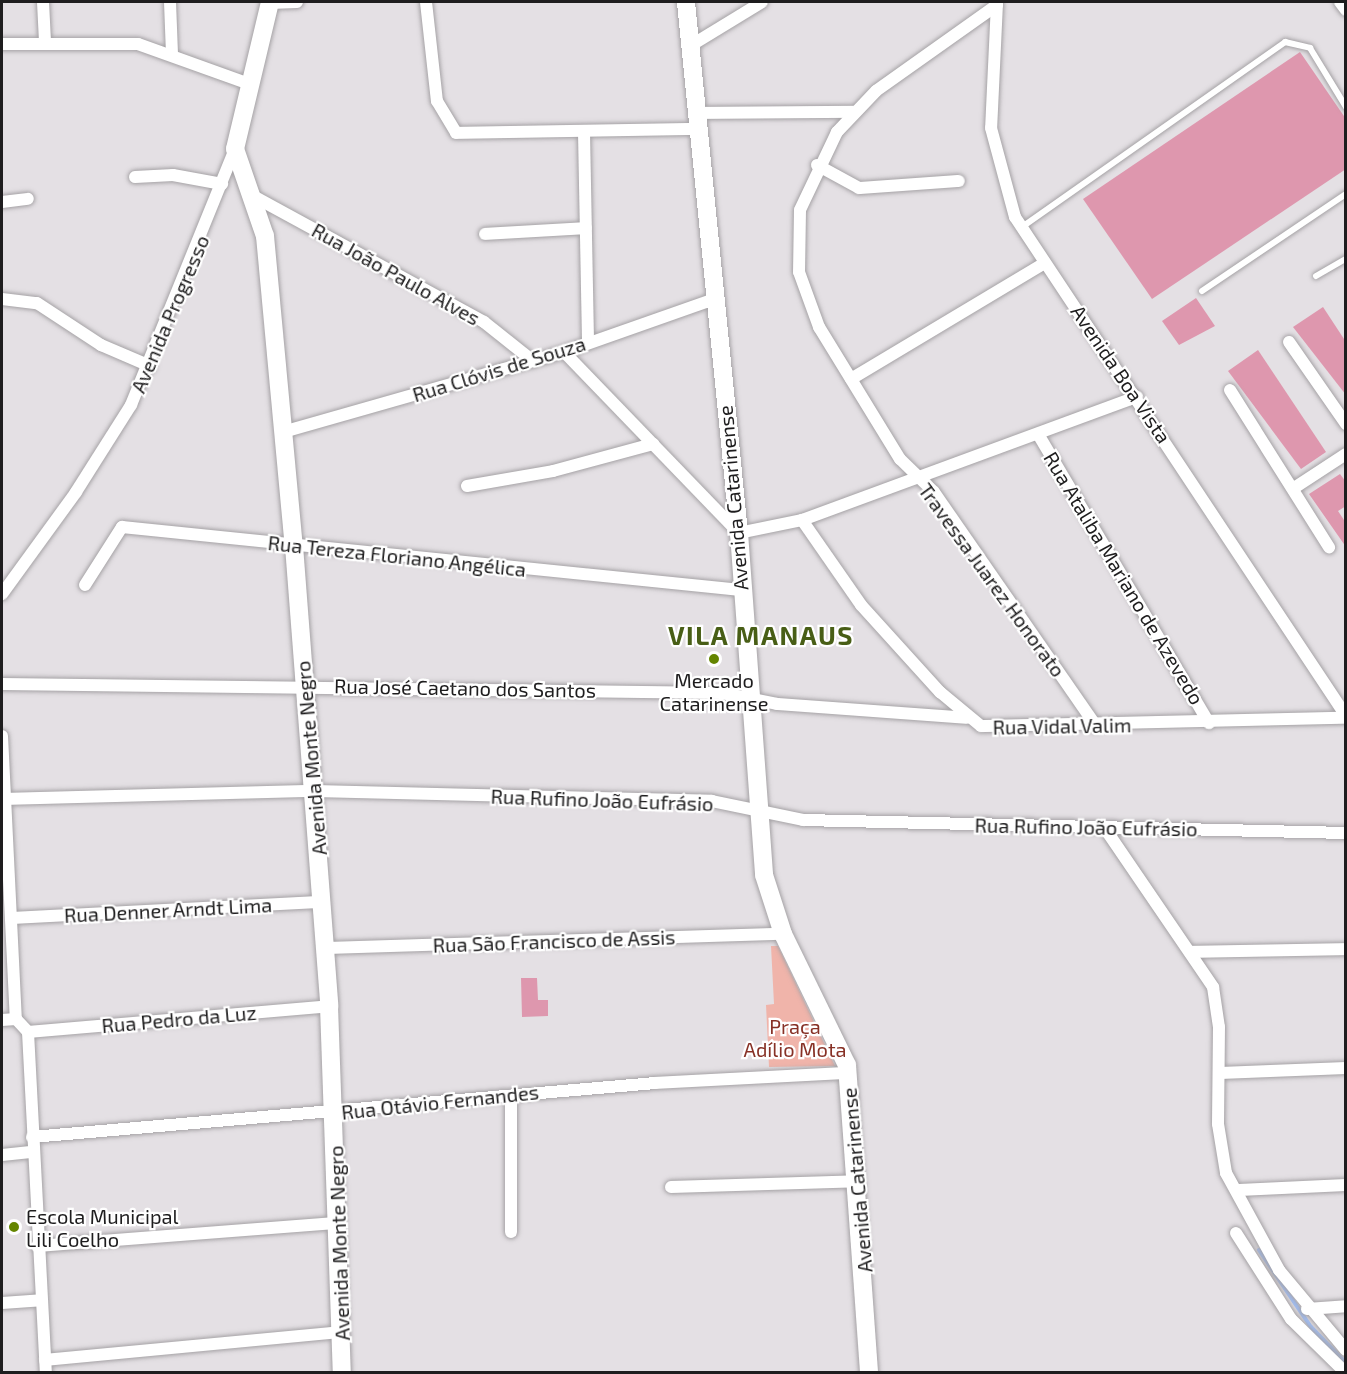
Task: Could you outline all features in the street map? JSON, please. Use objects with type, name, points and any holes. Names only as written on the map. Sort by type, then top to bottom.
[{"type":"street","points":[[43,2],[45,42]]},
{"type":"street","points":[[170,2],[172,55]]},
{"type":"street","points":[[269,2],[297,2]]},
{"type":"street","name":"Avenida Progresso","points":[[2,594],[99,458],[150,366],[235,149],[269,2]]},
{"type":"street","points":[[426,2],[433,83],[449,128],[466,135],[584,132],[696,121],[853,112]]},
{"type":"street","name":"Avenida Catarinense","points":[[686,2],[712,300],[739,533],[748,696],[767,892],[783,934],[848,1074],[869,1372]]},
{"type":"street","points":[[690,46],[762,2]]},
{"type":"street","points":[[1340,2],[1346,10]]},
{"type":"street","name":"Travessa Juarez Honorato","points":[[997,3],[899,72],[853,112],[817,165],[800,210],[799,273],[819,327],[900,459],[918,477],[1096,726]]},
{"type":"street","name":"Avenida Boa Vista","points":[[997,3],[990,128],[1003,187],[1022,228],[1137,397],[1346,717]]},
{"type":"street","points":[[2,44],[124,42],[172,55],[249,84]]},
{"type":"street","points":[[584,132],[588,342]]},
{"type":"street","name":"Avenida Monte Negro","points":[[235,149],[253,196],[267,256],[294,546],[326,948],[335,1113],[342,1372]]},
{"type":"street","points":[[817,165],[859,188],[959,181]]},
{"type":"street","points":[[135,177],[173,175],[222,184]]},
{"type":"street","name":"Rua João Paulo Alves","points":[[253,196],[484,322],[533,361]]},
{"type":"street","points":[[2,202],[28,199]]},
{"type":"street","points":[[484,234],[586,228]]},
{"type":"street","points":[[850,380],[1045,263]]},
{"type":"street","points":[[2,299],[48,308],[101,345],[150,366]]},
{"type":"street","name":"Rua Clóvis de Souza","points":[[283,432],[564,352],[712,300]]},
{"type":"street","points":[[1289,342],[1346,424]]},
{"type":"street","points":[[564,352],[739,533],[802,520],[1137,397]]},
{"type":"street","points":[[1230,390],[1294,488],[1329,547]]},
{"type":"street","name":"Rua Ataliba Mariano de Azevedo","points":[[1038,434],[1209,723]]},
{"type":"street","points":[[467,486],[554,471],[653,444]]},
{"type":"street","points":[[1294,488],[1346,454]]},
{"type":"street","name":"Rua Vidal Valim","points":[[802,520],[861,605],[966,718],[991,728],[1346,717]]},
{"type":"street","name":"Rua Tereza Floriano Angélica","points":[[85,585],[122,527],[741,590]]},
{"type":"street","name":"Rua José Caetano dos Santos","points":[[2,684],[306,685],[748,696],[777,704],[966,718]]},
{"type":"street","points":[[2,736],[6,853],[13,918],[16,1019],[28,1032],[37,1246],[45,1366],[342,1332]]},
{"type":"street","name":"Rua Rufino João Eufrásio","points":[[4,799],[315,791],[712,801],[803,820],[1346,833]]},
{"type":"street","points":[[1104,827],[1214,987],[1220,1073],[1220,1148],[1226,1173],[1239,1190],[1279,1270],[1307,1309],[1346,1350]]},
{"type":"street","name":"Rua Denner Arndt Lima","points":[[13,918],[322,902]]},
{"type":"street","name":"Rua São Francisco de Assis","points":[[326,948],[783,934]]},
{"type":"street","points":[[1190,952],[1346,950]]},
{"type":"street","name":"Rua Pedro da Luz","points":[[28,1032],[329,1006]]},
{"type":"street","points":[[2,1020],[16,1019]]},
{"type":"street","points":[[1220,1073],[1346,1068]]},
{"type":"street","name":"Rua Otávio Fernandes","points":[[32,1137],[335,1113],[512,1096],[848,1074]]},
{"type":"street","points":[[511,1232],[512,1096]]},
{"type":"street","points":[[2,1155],[33,1152]]},
{"type":"street","points":[[670,1188],[857,1181]]},
{"type":"street","points":[[1239,1190],[1346,1185]]},
{"type":"street","points":[[37,1246],[339,1223]]},
{"type":"street","points":[[1236,1233],[1291,1319],[1345,1372]]},
{"type":"street","points":[[2,1303],[41,1300]]},
{"type":"street","points":[[1307,1309],[1346,1306]]},
{"type":"lane","points":[[1022,228],[1285,42],[1310,48],[1346,107]]},
{"type":"lane","points":[[1202,291],[1346,194]]},
{"type":"lane","points":[[1316,276],[1346,259]]},
{"type":"green space","name":"Praça Adílio Mota","points":[[771,946],[778,946],[835,1066],[769,1067],[766,1005],[774,1004]]},
{"type":"building","points":[[1300,52],[1346,119],[1346,169],[1152,299],[1083,199]]},
{"type":"building","points":[[1196,298],[1215,326],[1179,345],[1162,321]]},
{"type":"building","points":[[1323,307],[1346,342],[1346,395],[1293,327]]},
{"type":"building","points":[[1258,350],[1326,452],[1301,469],[1228,371]]},
{"type":"building","points":[[1340,474],[1346,482],[1346,506],[1338,511],[1346,523],[1346,547],[1309,494]]},
{"type":"building","points":[[521,978],[537,978],[538,1000],[548,1000],[548,1016],[522,1017]]},
{"type":"waterway","points":[[1259,1250],[1311,1327],[1346,1363]]},
{"type":"place","name":"Mercado Catarinense","points":[[714,659]]},
{"type":"place","name":"Escola Municipal Lili Coelho","points":[[14,1227]]},
{"type":"district","name":"VILA MANAUS","points":[[761,635]]}]
